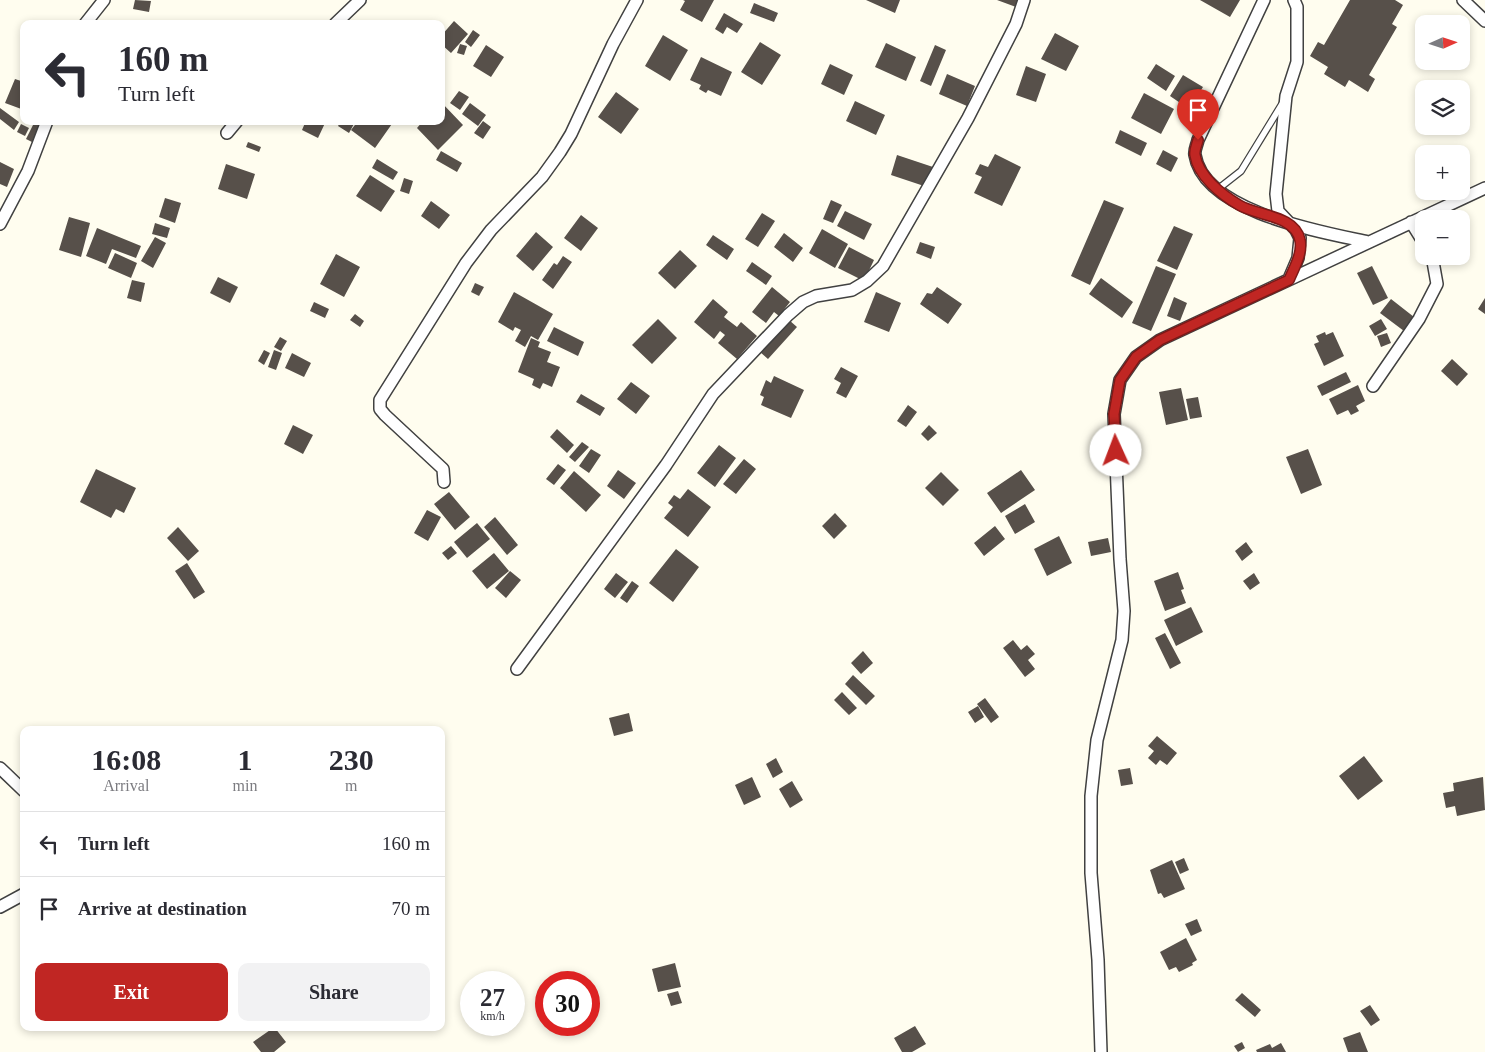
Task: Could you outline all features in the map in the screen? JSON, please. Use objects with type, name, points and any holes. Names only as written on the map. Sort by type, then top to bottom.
[{"type":"street","points":[[88,20],[104,0]]},
{"type":"street","points":[[339,20],[360,0]]},
{"type":"street","points":[[444,482],[443,469],[385,415],[380,409],[380,400],[466,263],[491,230],[542,177],[560,152],[613,44],[637,0]]},
{"type":"street","points":[[517,669],[666,465],[713,394],[788,315],[803,302],[816,296],[852,290],[867,281],[883,266],[968,118],[1016,24],[1024,0]]},
{"type":"street","points":[[1264,0],[1198,140],[1194,153],[1199,167],[1210,182],[1240,206],[1287,223],[1368,242]]},
{"type":"street","points":[[1289,280],[1298,258],[1301,245],[1300,238],[1296,230],[1287,223],[1278,211],[1276,194],[1286,96],[1297,62],[1297,7],[1294,0]]},
{"type":"street","points":[[1462,0],[1485,21]]},
{"type":"street","points":[[0,224],[28,171],[45,125]]},
{"type":"street","points":[[227,133],[234,125]]},
{"type":"street","points":[[1101,1052],[1098,960],[1091,873],[1091,796],[1097,740],[1122,640],[1124,612],[1114,414],[1120,380],[1136,357],[1160,340],[1485,188]]},
{"type":"street","points":[[1411,222],[1415,228]]},
{"type":"street","points":[[1373,386],[1419,319],[1437,284],[1434,265]]},
{"type":"street","points":[[0,768],[20,787]]},
{"type":"street","points":[[0,907],[20,896]]},
{"type":"lane","points":[[1218,189],[1241,171],[1286,96]]},
{"type":"building","points":[[135,0],[151,1],[149,12],[133,9]]},
{"type":"building","points":[[683,0],[714,0],[702,22],[680,10],[685,1]]},
{"type":"building","points":[[866,0],[900,0],[895,13]]},
{"type":"building","points":[[997,0],[1018,0],[1016,7]]},
{"type":"building","points":[[1200,0],[1240,0],[1230,17]]},
{"type":"building","points":[[1350,0],[1395,0],[1403,5],[1392,24],[1397,27],[1369,75],[1375,79],[1368,92],[1349,80],[1345,87],[1324,74],[1328,67],[1310,56],[1318,42],[1324,45]]},
{"type":"building","points":[[754,3],[778,13],[774,22],[750,13]]},
{"type":"building","points":[[724,13],[743,24],[737,33],[727,27],[723,34],[715,29]]},
{"type":"building","points":[[454,21],[468,34],[451,53],[445,48],[445,31]]},
{"type":"building","points":[[473,30],[480,35],[471,47],[465,42]]},
{"type":"building","points":[[1055,33],[1079,46],[1066,71],[1041,59]]},
{"type":"building","points":[[663,35],[688,50],[670,81],[645,66]]},
{"type":"building","points":[[760,42],[781,55],[762,85],[741,72]]},
{"type":"building","points":[[886,43],[916,57],[906,81],[875,67]]},
{"type":"building","points":[[460,44],[467,46],[464,55],[457,53]]},
{"type":"building","points":[[486,45],[504,57],[491,77],[473,66]]},
{"type":"building","points":[[935,45],[946,50],[931,86],[920,81]]},
{"type":"building","points":[[701,57],[732,72],[721,96],[708,90],[706,93],[699,89],[701,85],[690,80]]},
{"type":"building","points":[[830,64],[853,75],[844,95],[821,84]]},
{"type":"building","points":[[1156,64],[1175,76],[1166,91],[1147,78]]},
{"type":"building","points":[[1026,66],[1046,74],[1036,102],[1016,95]]},
{"type":"building","points":[[947,74],[975,86],[967,106],[939,94]]},
{"type":"building","points":[[1183,75],[1203,87],[1189,109],[1170,96]]},
{"type":"building","points":[[15,79],[20,81],[20,109],[5,103]]},
{"type":"building","points":[[459,91],[469,97],[460,110],[450,103]]},
{"type":"building","points":[[616,92],[639,109],[621,134],[598,117]]},
{"type":"building","points":[[1144,93],[1174,109],[1161,134],[1131,118]]},
{"type":"building","points":[[855,101],[885,115],[876,135],[846,121]]},
{"type":"building","points":[[470,103],[486,115],[478,126],[462,114]]},
{"type":"building","points":[[445,106],[463,125],[438,150],[417,128],[420,125],[445,125]]},
{"type":"building","points":[[0,108],[19,122],[14,130],[0,119]]},
{"type":"building","points":[[483,121],[491,127],[483,139],[474,133]]},
{"type":"building","points":[[20,125],[29,128],[25,136],[17,132]]},
{"type":"building","points":[[33,125],[43,125],[34,143],[26,139]]},
{"type":"building","points":[[304,125],[324,125],[318,138],[302,130]]},
{"type":"building","points":[[339,125],[353,125],[349,133]]},
{"type":"building","points":[[355,125],[391,125],[375,148],[351,130]]},
{"type":"building","points":[[1120,130],[1147,143],[1141,156],[1115,143]]},
{"type":"building","points":[[248,142],[261,147],[259,152],[246,147]]},
{"type":"building","points":[[1163,150],[1178,158],[1171,172],[1156,164]]},
{"type":"building","points":[[441,151],[462,163],[457,172],[436,160]]},
{"type":"building","points":[[995,154],[1021,167],[1002,206],[974,193],[982,177],[975,174],[980,164],[988,167]]},
{"type":"building","points":[[897,155],[933,167],[927,187],[891,175]]},
{"type":"building","points":[[377,159],[398,172],[393,180],[372,168]]},
{"type":"building","points":[[0,162],[14,169],[7,187],[0,184]]},
{"type":"building","points":[[226,164],[255,174],[247,199],[218,189]]},
{"type":"building","points":[[370,175],[395,191],[381,212],[356,196]]},
{"type":"building","points":[[404,178],[413,181],[409,194],[400,191]]},
{"type":"building","points":[[165,198],[181,203],[175,223],[159,217]]},
{"type":"building","points":[[831,200],[842,205],[833,223],[823,219]]},
{"type":"building","points":[[1104,200],[1124,208],[1090,285],[1071,276]]},
{"type":"building","points":[[431,201],[450,215],[439,229],[421,216]]},
{"type":"building","points":[[845,211],[872,224],[864,240],[837,226]]},
{"type":"building","points":[[762,213],[775,221],[758,247],[745,239]]},
{"type":"building","points":[[581,215],[598,228],[581,251],[564,238]]},
{"type":"building","points":[[69,217],[90,223],[81,257],[59,250]]},
{"type":"building","points":[[155,223],[170,228],[167,238],[152,234]]},
{"type":"building","points":[[1174,226],[1193,234],[1177,270],[1157,261]]},
{"type":"building","points":[[97,228],[141,246],[136,258],[112,249],[106,264],[86,256]]},
{"type":"building","points":[[822,229],[848,244],[835,268],[809,253]]},
{"type":"building","points":[[536,232],[553,247],[533,271],[516,256]]},
{"type":"building","points":[[784,233],[803,248],[793,262],[774,247]]},
{"type":"building","points":[[713,235],[734,249],[727,260],[706,245]]},
{"type":"building","points":[[155,237],[166,243],[153,268],[141,261]]},
{"type":"building","points":[[920,242],[935,247],[931,259],[916,253]]},
{"type":"building","points":[[849,247],[874,260],[864,281],[838,268]]},
{"type":"building","points":[[680,250],[697,266],[675,289],[658,273]]},
{"type":"building","points":[[115,253],[137,263],[131,278],[108,268]]},
{"type":"building","points":[[336,254],[360,267],[344,297],[320,284]]},
{"type":"building","points":[[563,256],[572,262],[553,289],[542,280],[554,263],[557,265]]},
{"type":"building","points":[[752,262],[772,276],[766,285],[746,271]]},
{"type":"building","points":[[1156,266],[1176,274],[1151,331],[1132,323]]},
{"type":"building","points":[[1372,266],[1388,298],[1373,305],[1357,273]]},
{"type":"building","points":[[218,277],[238,287],[230,303],[210,293]]},
{"type":"building","points":[[1101,278],[1133,302],[1122,318],[1089,294]]},
{"type":"building","points":[[132,280],[145,283],[141,302],[127,298]]},
{"type":"building","points":[[475,283],[484,287],[479,296],[471,292]]},
{"type":"building","points":[[772,287],[790,302],[779,316],[774,312],[766,323],[752,312]]},
{"type":"building","points":[[937,287],[962,304],[948,324],[920,304],[927,293],[932,294]]},
{"type":"building","points":[[514,292],[553,314],[538,340],[531,336],[525,347],[515,341],[521,330],[515,327],[513,331],[498,322]]},
{"type":"building","points":[[876,292],[901,303],[889,332],[864,322]]},
{"type":"building","points":[[1174,297],[1187,303],[1180,321],[1167,316]]},
{"type":"building","points":[[1485,298],[1485,314],[1478,309]]},
{"type":"building","points":[[713,299],[728,312],[724,317],[737,327],[741,322],[757,336],[737,359],[718,343],[725,335],[720,331],[714,339],[694,322]]},
{"type":"building","points":[[1391,299],[1414,317],[1404,331],[1380,313]]},
{"type":"building","points":[[314,302],[329,309],[325,318],[310,311]]},
{"type":"building","points":[[355,314],[364,321],[360,327],[350,320]]},
{"type":"building","points":[[658,319],[677,338],[652,364],[632,345]]},
{"type":"building","points":[[1381,319],[1387,329],[1375,336],[1369,326]]},
{"type":"building","points":[[789,320],[797,327],[768,359],[760,352]]},
{"type":"building","points":[[554,327],[584,342],[578,356],[547,341]]},
{"type":"building","points":[[1325,332],[1326,335],[1333,332],[1344,356],[1324,366],[1314,344],[1319,342],[1316,336]]},
{"type":"building","points":[[1387,333],[1391,343],[1381,347],[1377,336]]},
{"type":"building","points":[[280,337],[287,341],[281,351],[274,347]]},
{"type":"building","points":[[531,338],[540,342],[538,347],[551,352],[547,362],[560,367],[552,387],[543,383],[540,389],[532,385],[534,379],[518,372]]},
{"type":"building","points":[[264,350],[270,353],[264,365],[258,361]]},
{"type":"building","points":[[274,350],[282,353],[276,370],[268,367]]},
{"type":"building","points":[[292,353],[311,363],[304,377],[285,368]]},
{"type":"building","points":[[1452,359],[1468,374],[1457,386],[1441,371]]},
{"type":"building","points":[[841,367],[858,376],[846,398],[836,393],[841,383],[834,379]]},
{"type":"building","points":[[1346,372],[1351,382],[1322,396],[1317,386]]},
{"type":"building","points":[[774,376],[804,390],[791,418],[761,405],[764,397],[760,395],[766,380],[771,383]]},
{"type":"building","points":[[631,382],[650,396],[636,414],[617,399]]},
{"type":"building","points":[[1358,385],[1365,401],[1356,406],[1359,411],[1351,415],[1348,410],[1337,415],[1329,399]]},
{"type":"building","points":[[1181,388],[1188,420],[1166,425],[1159,392]]},
{"type":"building","points":[[581,394],[605,408],[600,416],[576,402]]},
{"type":"building","points":[[1198,397],[1202,417],[1190,419],[1186,399]]},
{"type":"building","points":[[908,405],[917,412],[906,427],[897,421]]},
{"type":"building","points":[[293,425],[313,435],[303,454],[284,444]]},
{"type":"building","points":[[929,425],[937,433],[928,441],[921,434]]},
{"type":"building","points":[[557,429],[574,445],[567,453],[550,437]]},
{"type":"building","points":[[582,442],[589,447],[575,462],[569,457]]},
{"type":"building","points":[[719,445],[736,458],[715,487],[697,473]]},
{"type":"building","points":[[591,449],[601,455],[589,473],[579,466]]},
{"type":"building","points":[[1308,449],[1322,485],[1301,494],[1286,457]]},
{"type":"building","points":[[744,459],[756,469],[736,494],[723,484]]},
{"type":"building","points":[[558,464],[566,470],[554,485],[546,479]]},
{"type":"building","points":[[96,469],[136,488],[124,513],[116,509],[111,518],[80,502]]},
{"type":"building","points":[[618,470],[636,483],[624,499],[607,486]]},
{"type":"building","points":[[1021,470],[1035,490],[1001,513],[987,493]]},
{"type":"building","points":[[574,471],[601,495],[586,512],[560,488]]},
{"type":"building","points":[[941,472],[959,490],[943,506],[925,488]]},
{"type":"building","points":[[688,489],[711,507],[688,537],[664,518],[673,507],[668,503],[674,495],[680,499]]},
{"type":"building","points":[[449,492],[470,517],[455,530],[434,504]]},
{"type":"building","points":[[1025,504],[1035,522],[1015,534],[1005,516]]},
{"type":"building","points":[[427,510],[441,517],[428,541],[414,533]]},
{"type":"building","points":[[835,513],[847,526],[834,539],[822,526]]},
{"type":"building","points":[[495,517],[518,545],[507,555],[484,527]]},
{"type":"building","points":[[477,523],[490,539],[467,558],[454,542]]},
{"type":"building","points":[[995,526],[1005,539],[984,556],[974,543]]},
{"type":"building","points":[[178,527],[199,551],[188,561],[167,538]]},
{"type":"building","points":[[1059,536],[1072,563],[1047,576],[1034,549]]},
{"type":"building","points":[[1108,538],[1111,552],[1091,556],[1088,542]]},
{"type":"building","points":[[1246,542],[1253,552],[1242,561],[1235,551]]},
{"type":"building","points":[[451,546],[457,553],[448,560],[442,553]]},
{"type":"building","points":[[676,549],[699,567],[673,602],[649,583]]},
{"type":"building","points":[[494,553],[509,571],[487,589],[472,571]]},
{"type":"building","points":[[187,563],[205,592],[194,599],[175,571]]},
{"type":"building","points":[[510,571],[521,580],[506,598],[495,588]]},
{"type":"building","points":[[1178,572],[1184,589],[1181,590],[1186,603],[1165,611],[1154,581]]},
{"type":"building","points":[[616,573],[628,582],[615,598],[604,589]]},
{"type":"building","points":[[1254,573],[1260,583],[1250,590],[1243,581]]},
{"type":"building","points":[[632,581],[639,586],[627,603],[620,598]]},
{"type":"building","points":[[1191,607],[1203,632],[1176,646],[1164,620]]},
{"type":"building","points":[[1165,633],[1181,663],[1170,669],[1155,638]]},
{"type":"building","points":[[1013,640],[1021,650],[1027,645],[1035,654],[1028,660],[1035,669],[1025,677],[1003,648]]},
{"type":"building","points":[[863,651],[873,663],[861,674],[851,663]]},
{"type":"building","points":[[853,675],[875,696],[866,705],[845,684]]},
{"type":"building","points":[[842,692],[857,708],[849,715],[834,700]]},
{"type":"building","points":[[985,698],[999,717],[991,723],[977,704]]},
{"type":"building","points":[[978,706],[984,717],[975,723],[968,712]]},
{"type":"building","points":[[629,713],[633,731],[614,736],[609,718]]},
{"type":"building","points":[[1157,736],[1177,753],[1167,765],[1160,760],[1156,765],[1148,758],[1154,751],[1148,746]]},
{"type":"building","points":[[1364,756],[1383,781],[1358,800],[1339,776]]},
{"type":"building","points":[[776,758],[783,772],[773,778],[766,764]]},
{"type":"building","points":[[1130,768],[1133,784],[1121,786],[1118,770]]},
{"type":"building","points":[[752,777],[761,797],[744,805],[735,785]]},
{"type":"building","points":[[1483,777],[1485,810],[1457,816],[1455,806],[1446,808],[1443,793],[1454,791],[1453,783]]},
{"type":"building","points":[[792,781],[803,800],[790,808],[779,789]]},
{"type":"building","points":[[1184,858],[1189,870],[1180,874],[1175,862]]},
{"type":"building","points":[[1172,860],[1185,889],[1164,898],[1161,893],[1158,894],[1150,870]]},
{"type":"building","points":[[1197,919],[1202,931],[1191,936],[1185,924]]},
{"type":"building","points":[[1186,938],[1197,960],[1192,963],[1193,965],[1179,972],[1176,967],[1169,970],[1160,952]]},
{"type":"building","points":[[675,963],[681,987],[658,992],[652,969]]},
{"type":"building","points":[[678,991],[682,1003],[671,1006],[667,994]]},
{"type":"building","points":[[1242,993],[1261,1010],[1255,1017],[1235,1000]]},
{"type":"building","points":[[1370,1005],[1380,1020],[1371,1026],[1360,1011]]},
{"type":"building","points":[[915,1026],[926,1044],[912,1052],[902,1052],[894,1038]]},
{"type":"building","points":[[269,1031],[277,1031],[286,1042],[274,1052],[261,1052],[253,1042]]},
{"type":"building","points":[[1360,1032],[1368,1052],[1348,1052],[1343,1038]]},
{"type":"building","points":[[1242,1042],[1245,1048],[1238,1052],[1234,1046]]},
{"type":"building","points":[[1281,1043],[1286,1052],[1257,1052],[1256,1050],[1270,1044],[1272,1048]]},
{"type":"route","points":[[1116,451],[1114,414],[1120,380],[1136,357],[1160,340],[1289,280],[1298,258],[1301,245],[1296,230],[1287,223],[1240,206],[1210,182],[1199,167],[1194,153],[1198,140]]}]
